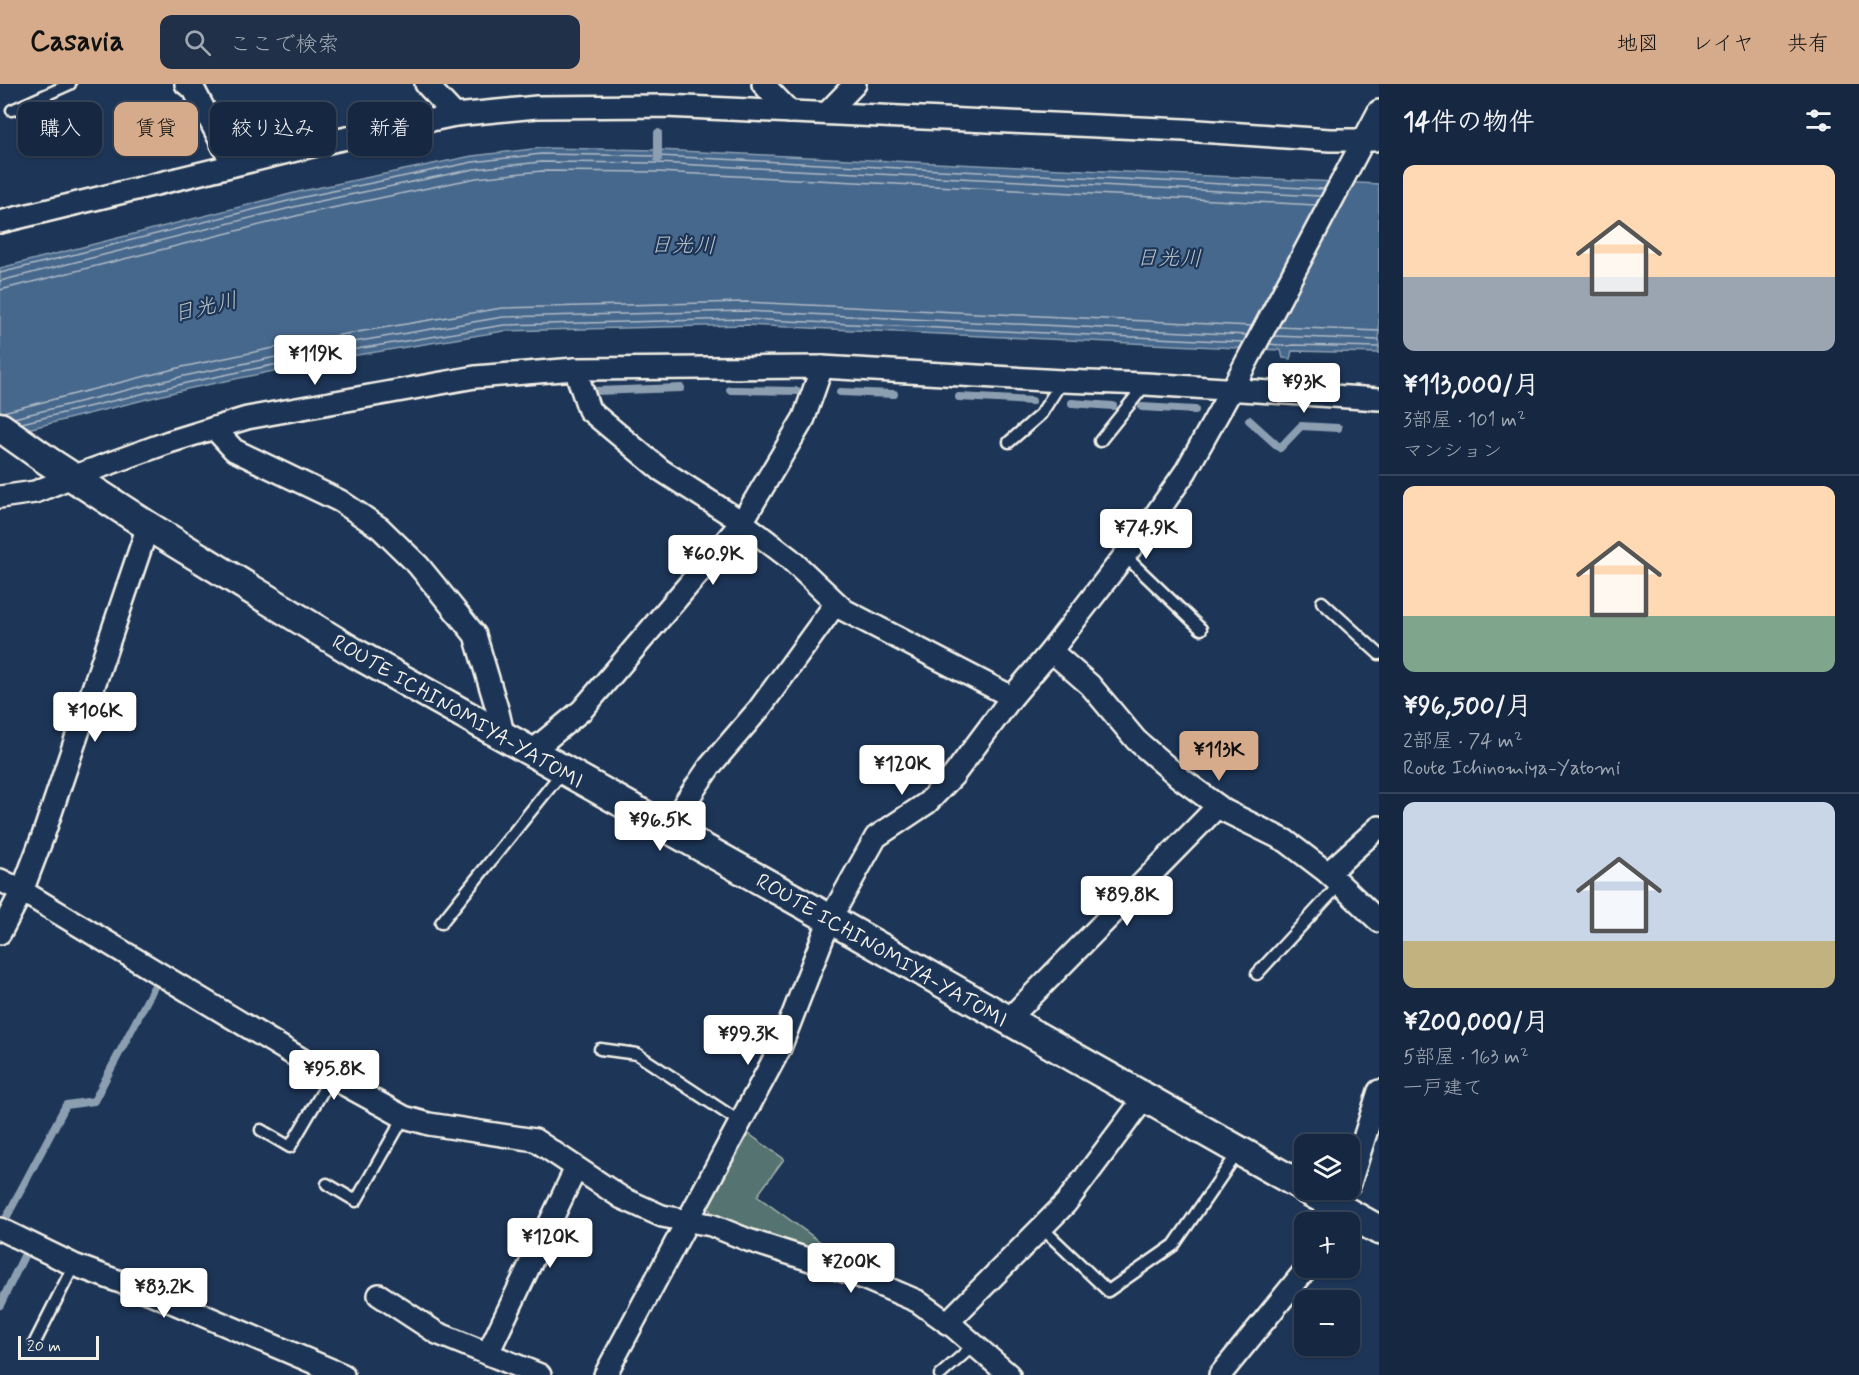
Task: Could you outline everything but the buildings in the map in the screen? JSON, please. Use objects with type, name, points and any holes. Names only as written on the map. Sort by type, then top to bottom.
[{"type":"main road","name":"ROUTE ICHINOMIYA-YATOMI","points":[[0,427],[148,526],[355,653],[1294,1182]]},
{"type":"main road","name":"ROUTE ICHINOMIYA-YATOMI","points":[[1347,1204],[1379,1230]]},
{"type":"street","points":[[426,84],[455,115]]},
{"type":"street","points":[[763,84],[790,112]]},
{"type":"street","points":[[826,113],[855,84]]},
{"type":"street","points":[[192,85],[232,165]]},
{"type":"street","points":[[0,222],[333,141],[455,115],[548,107],[665,106],[1184,130],[1368,142]]},
{"type":"street","points":[[605,1375],[780,1048],[830,919],[876,837],[927,802],[953,776],[1012,697],[1051,651],[1152,520],[1186,471],[1368,142],[1379,111]]},
{"type":"street","points":[[0,497],[35,492],[169,442],[248,418],[475,377],[575,369],[822,367],[1062,381],[1146,384],[1235,383],[1379,399]]},
{"type":"street","points":[[530,753],[582,710],[742,522],[804,418],[822,367]]},
{"type":"street","points":[[575,369],[589,410],[661,470],[742,522],[789,558],[844,610],[1012,697]]},
{"type":"street","points":[[214,428],[234,450],[340,501],[380,528],[418,565],[475,635],[504,738]]},
{"type":"street","points":[[0,933],[22,891],[43,836],[148,526]]},
{"type":"street","points":[[667,829],[710,766],[759,709],[836,603]]},
{"type":"street","points":[[1051,651],[1090,685],[1136,740],[1180,778],[1225,811],[1286,841],[1334,879],[1379,921]]},
{"type":"street","points":[[1008,1021],[1218,806]]},
{"type":"street","points":[[1334,879],[1379,827]]},
{"type":"street","points":[[0,880],[331,1077],[404,1117],[429,1124],[536,1140],[622,1198],[662,1216],[711,1225],[748,1240],[854,1274],[917,1301],[1009,1375]]},
{"type":"street","points":[[1347,1204],[1379,1091]]},
{"type":"street","points":[[947,1323],[1066,1203],[1145,1097]]},
{"type":"street","points":[[488,1353],[576,1168]]},
{"type":"street","points":[[0,1230],[74,1265],[153,1293],[343,1375]]},
{"type":"street","points":[[1220,1375],[1299,1278]]},
{"type":"street","points":[[379,1295],[437,1333],[540,1375]]},
{"type":"lane","points":[[12,110],[70,84]]},
{"type":"lane","points":[[1010,442],[1041,414],[1062,381]]},
{"type":"lane","points":[[1100,441],[1146,384]]},
{"type":"lane","points":[[1124,555],[1201,629]]},
{"type":"lane","points":[[1322,602],[1379,654]]},
{"type":"lane","points":[[441,923],[563,771]]},
{"type":"lane","points":[[1257,974],[1334,879]]},
{"type":"lane","points":[[600,1049],[637,1054],[740,1122]]},
{"type":"lane","points":[[261,1130],[290,1147],[331,1077]]},
{"type":"lane","points":[[327,1184],[356,1201],[404,1117]]},
{"type":"lane","points":[[1042,1228],[1108,1291],[1174,1245],[1240,1151]]},
{"type":"lane","points":[[34,1342],[74,1265]]},
{"type":"lane","points":[[939,1375],[974,1345]]},
{"type":"green space","points":[[749,1134],[784,1159],[757,1196],[833,1251],[825,1257],[713,1217],[708,1206]]},
{"type":"water","name":"日光川","points":[[541,148],[658,150],[1379,184],[1379,353],[1292,351],[1290,359],[1283,358],[1281,350],[745,325],[504,331],[327,360],[187,389],[0,436],[0,268],[302,191],[472,156]]},
{"type":"waterway","points":[[658,133],[658,159]]},
{"type":"waterway","points":[[595,391],[681,388]]},
{"type":"waterway","points":[[730,390],[797,391]]},
{"type":"waterway","points":[[840,392],[894,394]]},
{"type":"waterway","points":[[959,397],[1032,401]]},
{"type":"waterway","points":[[1072,403],[1113,406]]},
{"type":"waterway","points":[[1142,407],[1195,410]]},
{"type":"waterway","points":[[1249,420],[1280,448],[1301,426],[1338,428]]},
{"type":"waterway","points":[[4,1222],[66,1105],[94,1101],[154,987]]},
{"type":"waterway","points":[[0,1305],[24,1256]]}]
